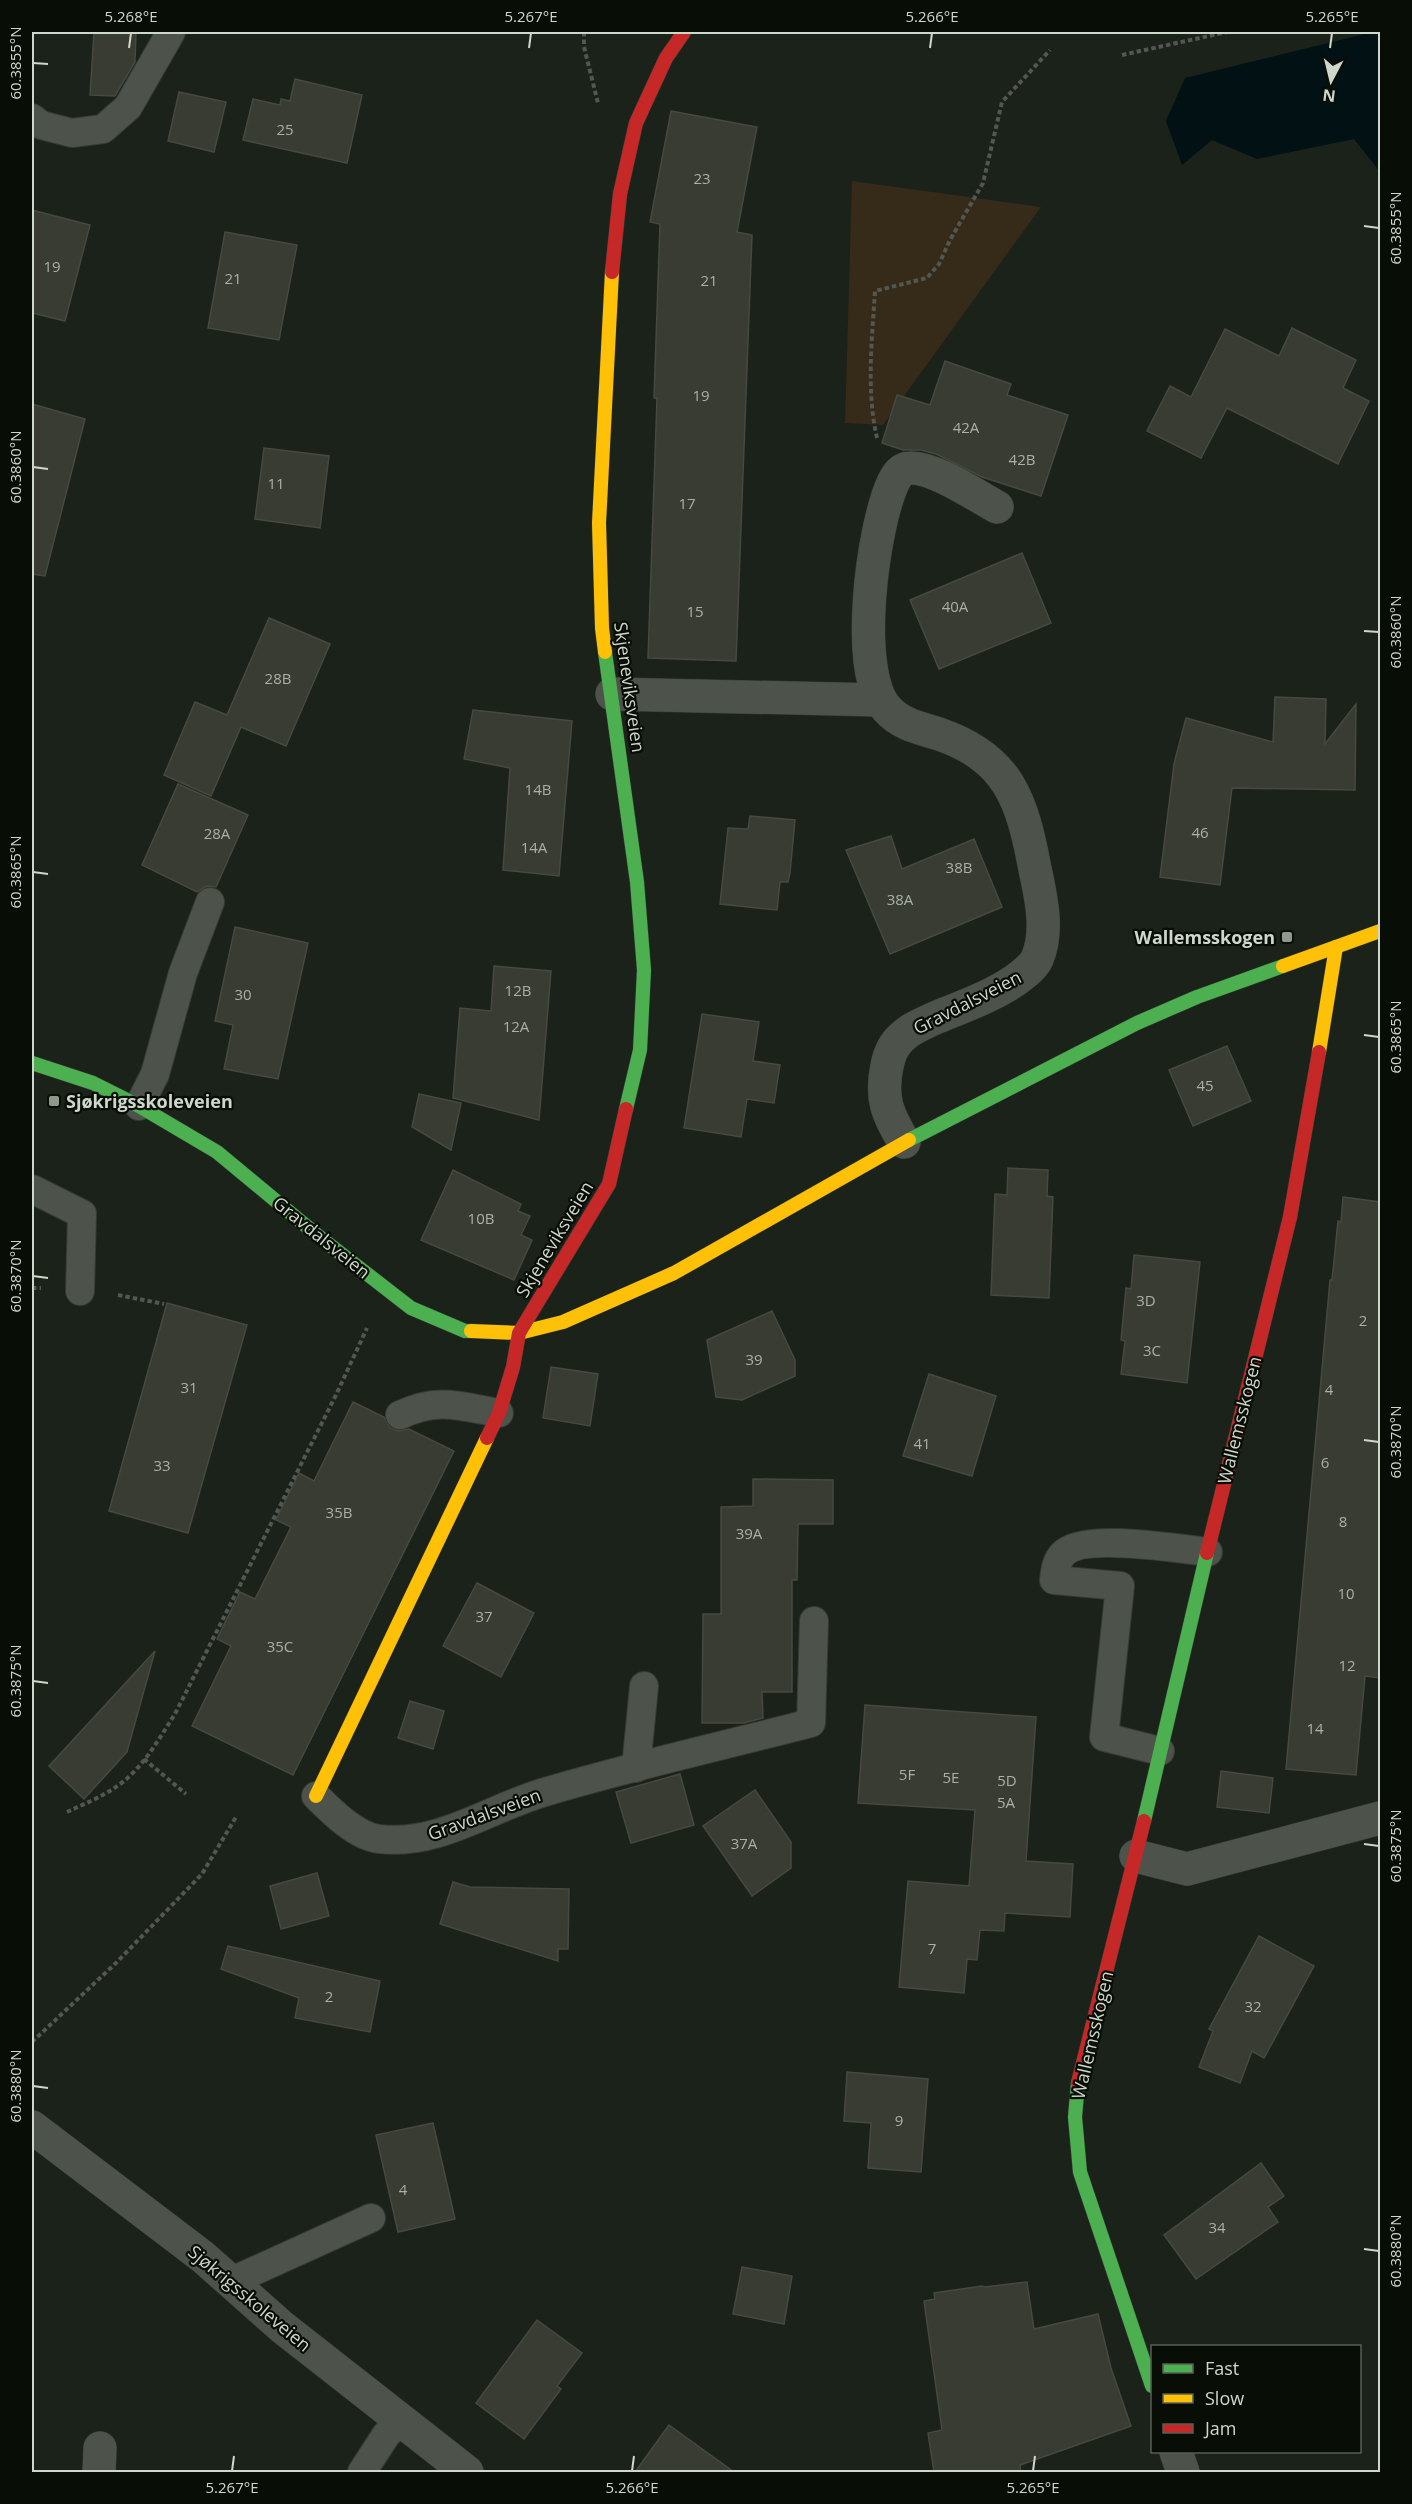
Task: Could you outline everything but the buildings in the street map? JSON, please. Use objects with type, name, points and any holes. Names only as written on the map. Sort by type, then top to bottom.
[{"type":"street","name":"Skjeneviksveien","points":[[519,1333],[609,1184],[640,1050],[644,970],[638,882],[602,628],[599,523],[609,294],[620,194],[636,123],[666,58],[684,32]]},
{"type":"street","name":"Gravdalsveien","points":[[904,1142],[885,1107],[884,1077],[892,1049],[911,1029],[988,995],[1028,971],[1036,959],[1042,941],[1043,921],[1035,866],[1024,824],[1015,797],[1003,774],[990,760],[971,747],[896,718],[880,700],[873,684],[869,659],[870,594],[876,553],[889,491],[898,473],[908,468],[921,469],[997,507]]},
{"type":"street","points":[[612,694],[880,700]]},
{"type":"street","name":"Gravdalsveien","points":[[32,1063],[93,1083],[139,1106],[218,1152],[411,1308],[465,1331],[519,1333],[563,1322],[674,1273],[904,1142],[1137,1023],[1197,997],[1380,931]]},
{"type":"street","name":"Wallemsskogen","points":[[1151,2383],[1080,2172],[1075,2117],[1079,2074],[1136,1856],[1290,1217],[1306,1136],[1336,947]]},
{"type":"street","name":"Gravdalsveien","points":[[316,1796],[499,1413],[513,1367],[519,1333]]},
{"type":"street","points":[[1136,1856],[1187,1869],[1380,1818]]},
{"type":"street","name":"Sjøkrigsskoleveien","points":[[32,2127],[166,2228],[282,2327],[466,2472]]},
{"type":"street","points":[[1177,2453],[1183,2472]]},
{"type":"lane","points":[[32,118],[41,125],[72,133],[103,129],[128,107],[171,32]]},
{"type":"lane","points":[[139,1106],[154,1074],[183,973],[210,902]]},
{"type":"lane","points":[[32,1189],[82,1214],[80,1291]]},
{"type":"lane","points":[[400,1415],[419,1406],[439,1402],[499,1413]]},
{"type":"lane","points":[[1160,1751],[1104,1737],[1120,1586],[1054,1580],[1056,1566],[1063,1553],[1076,1545],[1098,1542],[1208,1552]]},
{"type":"lane","name":"Gravdalsveien","points":[[316,1796],[358,1831],[378,1839],[408,1840],[433,1836],[541,1793],[811,1723],[814,1621]]},
{"type":"lane","points":[[636,1768],[644,1686]]},
{"type":"lane","points":[[230,2282],[371,2218]]},
{"type":"lane","points":[[362,2472],[386,2435],[400,2420],[386,2407]]},
{"type":"path","points":[[584,32],[584,47]]},
{"type":"path","points":[[1122,56],[1227,32]]},
{"type":"path","points":[[889,491],[873,420],[870,368],[875,291],[927,278],[939,264],[983,183],[1002,102],[1050,50]]},
{"type":"path","points":[[67,1812],[106,1794],[126,1780],[144,1760],[175,1714],[336,1395],[370,1322],[380,1284]]},
{"type":"path","points":[[144,1760],[186,1794]]},
{"type":"path","points":[[32,2042],[109,1971],[202,1874],[236,1817]]},
{"type":"shaded area","points":[[1380,32],[1380,172],[1354,139],[1257,159],[1212,140],[1182,165],[1166,121],[1185,78]]},
{"type":"shaded area","points":[[852,181],[1041,207],[883,425],[845,423]]},
{"type":"traffic: fast","points":[[605,652],[637,882],[644,970],[640,1050],[626,1109]]},
{"type":"traffic: fast","points":[[909,1140],[1137,1023],[1197,997],[1283,966]]},
{"type":"traffic: fast","points":[[32,1063],[93,1083],[139,1106],[217,1152],[317,1235],[411,1308],[465,1331],[471,1331]]},
{"type":"traffic: fast","points":[[1144,1821],[1207,1553]]},
{"type":"traffic: fast","points":[[1078,2083],[1075,2117],[1080,2172],[1151,2383]]},
{"type":"traffic: slow","points":[[605,652],[602,628],[599,523],[612,272]]},
{"type":"traffic: slow","points":[[1283,966],[1380,931]]},
{"type":"traffic: slow","points":[[1319,1052],[1336,947]]},
{"type":"traffic: slow","points":[[471,1331],[519,1333],[563,1322],[674,1273],[909,1140]]},
{"type":"traffic: slow","points":[[316,1796],[487,1438]]},
{"type":"traffic: jam","points":[[612,272],[620,194],[636,123],[666,58],[684,32]]},
{"type":"traffic: jam","points":[[1207,1553],[1290,1217],[1319,1052]]},
{"type":"traffic: jam","points":[[487,1438],[499,1413],[513,1367],[519,1333],[609,1184],[626,1109]]},
{"type":"traffic: jam","points":[[1078,2083],[1144,1821]]},
{"type":"place","name":"Wallemsskogen","points":[[1287,937]]},
{"type":"place","name":"Sjøkrigsskoleveien","points":[[54,1101]]}]
